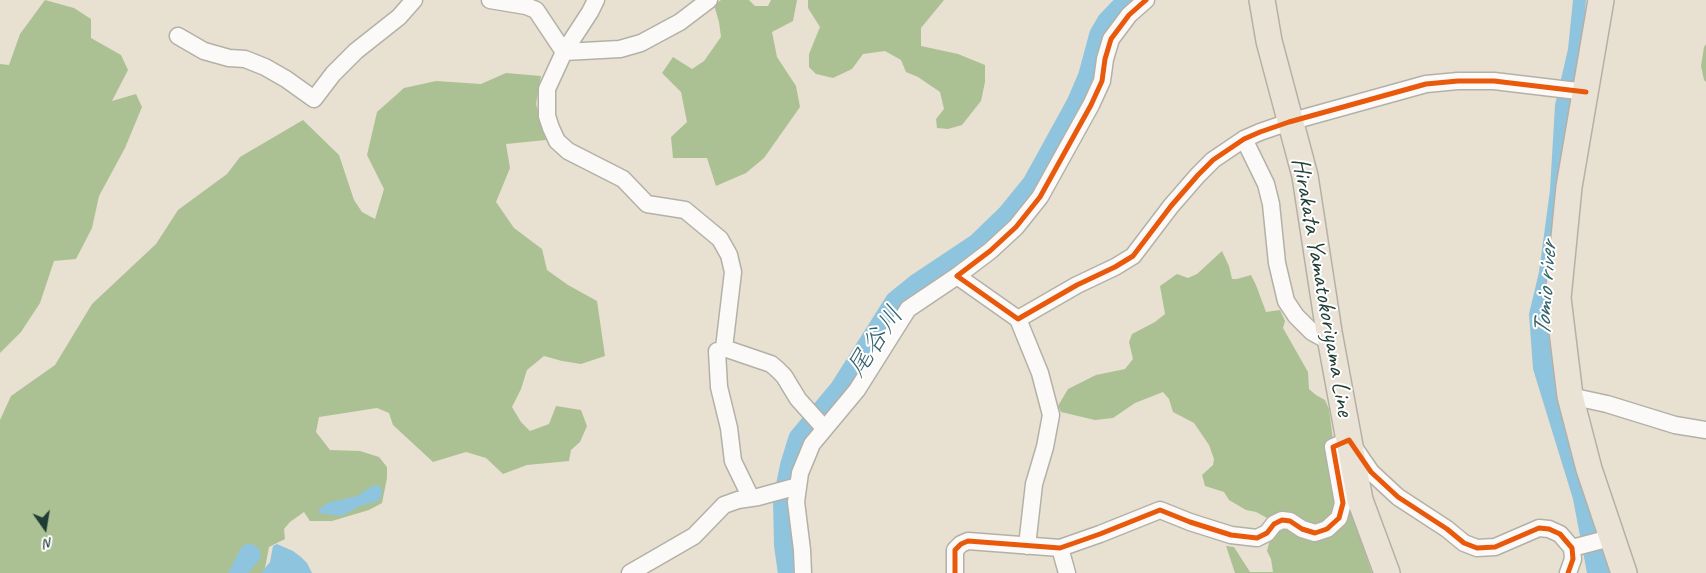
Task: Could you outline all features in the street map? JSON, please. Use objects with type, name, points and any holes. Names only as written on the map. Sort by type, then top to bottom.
[{"type":"main road","name":"Hirakata Yamatokoriyama Line","points":[[1262,0],[1269,41],[1305,176],[1330,342],[1360,500],[1387,573]]},
{"type":"main road","points":[[1601,0],[1569,187],[1558,298],[1570,396],[1608,539],[1624,573]]},
{"type":"street","points":[[178,36],[204,51],[229,58],[245,59],[265,67],[314,99],[356,51],[399,17],[414,0]]},
{"type":"street","points":[[490,0],[526,6],[536,10],[564,52]]},
{"type":"street","points":[[596,0],[564,52],[547,89],[548,116],[557,140],[568,151],[623,179],[647,204],[685,210],[720,239],[729,254],[733,272],[724,348],[770,364],[778,369],[798,399],[824,428]]},
{"type":"street","points":[[564,52],[620,49],[641,43],[680,22],[710,0]]},
{"type":"street","points":[[803,573],[796,502],[800,474],[812,444],[857,390],[908,309],[990,251],[1016,227],[1040,197],[1091,105],[1102,81],[1105,59],[1111,39],[1130,15],[1146,0]]},
{"type":"street","points":[[1018,319],[1133,256],[1171,206],[1198,175],[1214,160],[1244,139],[1260,132],[1426,84],[1494,80],[1586,92]]},
{"type":"street","points":[[1244,139],[1266,184],[1271,204],[1277,263],[1286,301],[1296,316],[1312,332],[1330,342]]},
{"type":"street","points":[[957,276],[1018,319],[1040,373],[1051,415],[1045,447],[1034,484],[1027,546]]},
{"type":"street","points":[[717,351],[719,386],[729,428],[733,461],[751,498]]},
{"type":"street","points":[[1570,396],[1607,404],[1675,425],[1706,430]]},
{"type":"street","points":[[955,573],[955,550],[961,544],[968,541],[1060,548],[1160,510],[1231,535],[1256,538],[1267,533],[1274,524],[1282,520],[1290,521],[1302,529],[1315,533],[1327,528],[1339,518],[1343,503],[1332,447],[1349,440],[1372,472],[1398,497],[1464,542],[1477,548],[1495,547],[1539,528],[1544,528],[1560,534],[1575,548]]},
{"type":"street","points":[[630,573],[694,536],[724,505],[798,486]]},
{"type":"street","points":[[1575,548],[1608,539]]},
{"type":"street","points":[[1060,548],[1067,573]]},
{"type":"street","points":[[1568,573],[1575,548]]},
{"type":"green space","points":[[45,0],[74,8],[91,19],[91,38],[121,55],[128,70],[112,101],[136,94],[142,107],[125,148],[99,196],[92,228],[76,259],[54,261],[40,303],[21,332],[0,353],[0,64],[9,65],[20,34]]},
{"type":"green space","points":[[721,0],[749,0],[755,6],[768,6],[771,0],[797,0],[793,21],[772,32],[777,57],[796,86],[800,107],[764,158],[746,173],[716,186],[707,158],[673,158],[671,137],[687,122],[681,92],[662,73],[673,57],[692,69],[704,61],[721,37],[714,5]]},
{"type":"green space","points":[[808,0],[944,0],[921,28],[921,46],[958,54],[985,65],[985,82],[981,101],[962,125],[948,129],[937,128],[936,119],[944,109],[940,92],[918,77],[906,72],[901,60],[885,51],[863,54],[852,69],[833,78],[816,74],[809,67],[809,54],[820,27],[808,8]]},
{"type":"green space","points":[[1706,44],[1706,82],[1701,66]]},
{"type":"green space","points":[[506,73],[541,76],[536,104],[546,140],[506,144],[510,168],[496,202],[514,228],[542,249],[547,270],[568,285],[597,301],[605,356],[581,364],[544,356],[527,370],[521,389],[512,407],[521,422],[530,431],[549,424],[556,406],[581,410],[587,426],[580,442],[571,450],[569,461],[527,465],[503,474],[486,458],[466,452],[433,462],[393,425],[389,413],[377,408],[319,417],[316,432],[330,450],[360,451],[379,457],[387,467],[387,478],[382,503],[369,510],[332,521],[310,521],[304,512],[284,529],[285,539],[269,547],[265,568],[262,573],[0,573],[0,420],[11,396],[55,365],[92,304],[156,244],[178,210],[227,174],[240,157],[303,120],[339,155],[354,200],[362,212],[375,219],[384,189],[367,155],[377,112],[404,88],[436,81],[481,84]]},
{"type":"green space","points":[[1222,251],[1229,266],[1232,279],[1251,275],[1266,312],[1280,310],[1285,321],[1283,328],[1308,372],[1309,389],[1325,400],[1329,409],[1333,440],[1325,443],[1337,503],[1335,513],[1318,528],[1269,519],[1256,512],[1246,510],[1229,500],[1224,492],[1205,486],[1202,475],[1213,465],[1214,459],[1209,445],[1194,423],[1173,412],[1169,399],[1163,392],[1135,403],[1113,418],[1095,420],[1061,412],[1058,406],[1068,389],[1096,375],[1125,369],[1133,359],[1129,342],[1132,334],[1155,322],[1165,314],[1160,286],[1177,274],[1188,278],[1197,274]]},
{"type":"green space","points":[[1351,513],[1372,573],[1235,573],[1226,546],[1234,547],[1250,572],[1273,572],[1271,559],[1267,551],[1271,535],[1279,526],[1322,538]]},
{"type":"water","name":"Tomio river","points":[[1573,0],[1586,0],[1555,370],[1559,404],[1573,454],[1612,573],[1587,573],[1573,499],[1533,369],[1529,314],[1539,272],[1550,190],[1555,105],[1568,49]]},
{"type":"water","points":[[374,485],[380,486],[382,492],[378,501],[360,506],[342,516],[318,513],[327,503],[357,496]]},
{"type":"water","points":[[245,544],[251,544],[259,548],[261,558],[248,573],[228,573],[241,548]]},
{"type":"water","points":[[277,544],[301,557],[307,563],[312,573],[261,573],[270,562],[273,546]]},
{"type":"waterway","name":"尾谷川","points":[[792,573],[788,545],[787,500],[802,440],[843,391],[898,304],[919,287],[979,247],[1010,217],[1036,185],[1080,105],[1092,77],[1103,36],[1110,24],[1133,0]]},
{"type":"cycle path","points":[[1146,0],[1129,15],[1111,39],[1105,59],[1102,81],[1091,105],[1040,197],[1016,227],[990,251],[957,276],[1018,319],[1133,256],[1171,206],[1213,160],[1244,139],[1260,132],[1289,122],[1426,84],[1458,81],[1494,81],[1586,92]]},
{"type":"cycle path","points":[[955,573],[955,550],[961,544],[968,541],[1060,548],[1160,510],[1231,535],[1257,538],[1267,533],[1274,524],[1282,520],[1290,521],[1302,529],[1315,533],[1327,529],[1339,518],[1343,503],[1333,447],[1349,440],[1371,472],[1398,497],[1447,529],[1464,543],[1477,548],[1495,547],[1539,528],[1549,529],[1560,534],[1572,548],[1573,559],[1568,573]]}]
